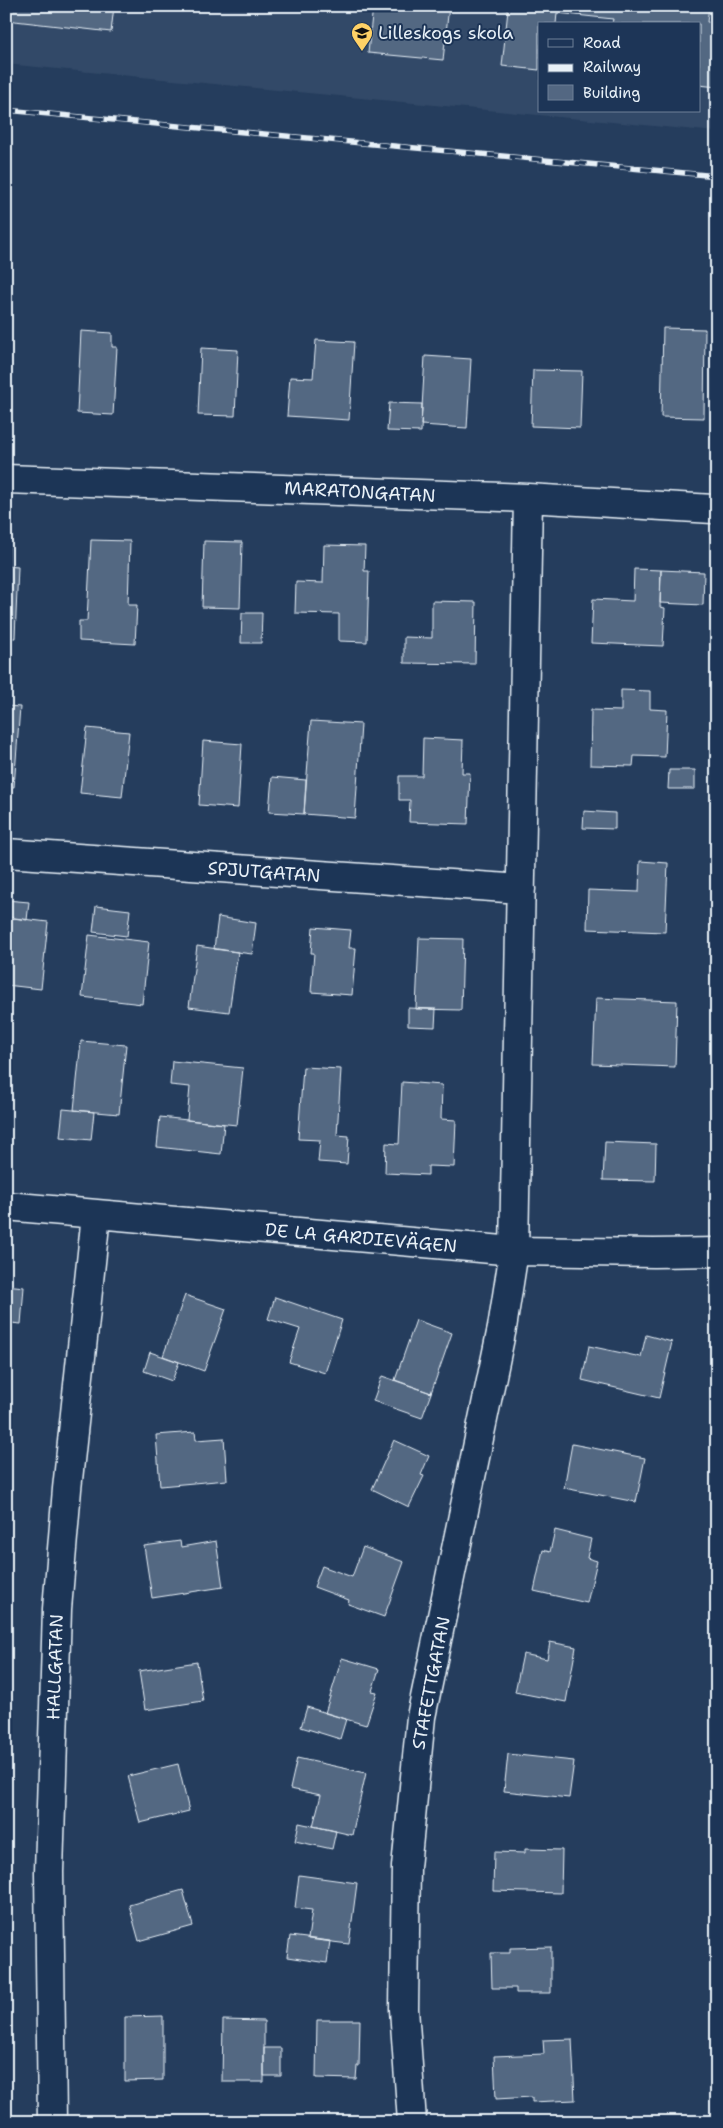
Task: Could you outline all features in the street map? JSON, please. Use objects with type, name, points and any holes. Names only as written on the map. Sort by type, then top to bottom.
[{"type":"street","name":"MARATONGATAN","points":[[6,479],[528,498],[713,509]]},
{"type":"street","name":"STAFETTGATAN","points":[[412,2122],[404,2009],[406,1867],[421,1717],[500,1338],[514,1250],[528,498]]},
{"type":"street","name":"SPJUTGATAN","points":[[6,853],[521,889]]},
{"type":"street","name":"DE LA GARDIEVÄGEN","points":[[6,1206],[514,1250],[654,1253],[717,1252]]},
{"type":"street","name":"HALLGATAN","points":[[52,2122],[49,1872],[57,1618],[96,1215]]},
{"type":"shaded area","name":"Lilleskogs skola","points":[[6,6],[717,6],[717,132],[6,64]]},
{"type":"building","points":[[6,6],[114,6],[111,32],[6,20]]},
{"type":"building","points":[[118,6],[151,6],[151,10]]},
{"type":"building","points":[[373,6],[449,6],[443,60],[368,53]]},
{"type":"building","points":[[469,6],[709,6],[707,22],[717,23],[717,87],[700,85],[700,22],[612,22],[613,19],[557,13],[556,22],[538,22],[538,70],[502,66],[508,10]]},
{"type":"building","points":[[663,328],[705,329],[704,418],[661,417]]},
{"type":"building","points":[[81,331],[112,333],[112,347],[117,347],[113,415],[77,413]]},
{"type":"building","points":[[316,340],[354,342],[349,420],[287,416],[290,377],[313,378]]},
{"type":"building","points":[[201,348],[238,350],[235,416],[198,415]]},
{"type":"building","points":[[425,356],[471,359],[467,428],[421,425]]},
{"type":"building","points":[[533,370],[582,371],[580,428],[531,426]]},
{"type":"building","points":[[389,403],[422,404],[421,432],[387,431]]},
{"type":"building","points":[[6,535],[9,535],[8,566],[6,566]]},
{"type":"building","points":[[91,540],[130,541],[128,605],[137,605],[135,644],[79,641],[79,621],[87,621]]},
{"type":"building","points":[[204,541],[242,542],[240,608],[202,607]]},
{"type":"building","points":[[324,545],[365,546],[364,571],[369,571],[367,642],[339,641],[339,614],[295,613],[296,582],[323,583]]},
{"type":"building","points":[[6,566],[18,567],[15,638],[6,638]]},
{"type":"building","points":[[634,569],[661,570],[660,607],[665,608],[663,646],[591,643],[593,599],[633,601]]},
{"type":"building","points":[[661,570],[704,572],[703,605],[660,603]]},
{"type":"building","points":[[432,601],[476,602],[475,664],[404,663],[404,637],[432,638]]},
{"type":"building","points":[[242,613],[262,613],[261,643],[241,643]]},
{"type":"building","points":[[621,690],[650,691],[650,709],[667,710],[665,757],[634,756],[633,766],[590,765],[591,710],[621,711]]},
{"type":"building","points":[[6,706],[20,707],[14,787],[6,786]]},
{"type":"building","points":[[311,721],[361,724],[355,818],[304,814]]},
{"type":"building","points":[[87,728],[129,732],[122,797],[80,793]]},
{"type":"building","points":[[423,738],[463,740],[462,773],[470,773],[468,824],[409,822],[410,800],[399,800],[399,776],[422,776]]},
{"type":"building","points":[[203,741],[242,744],[238,808],[199,805]]},
{"type":"building","points":[[669,770],[695,770],[695,789],[668,789]]},
{"type":"building","points":[[272,777],[306,780],[304,814],[269,812]]},
{"type":"building","points":[[584,811],[615,813],[615,829],[583,828]]},
{"type":"building","points":[[640,861],[668,863],[665,932],[587,929],[588,890],[639,892]]},
{"type":"building","points":[[6,900],[29,902],[27,920],[6,917]]},
{"type":"building","points":[[96,906],[130,910],[127,936],[93,932]]},
{"type":"building","points":[[6,917],[48,922],[41,989],[6,985]]},
{"type":"building","points":[[218,917],[256,923],[252,954],[214,949]]},
{"type":"building","points":[[313,927],[351,930],[349,948],[356,948],[352,995],[311,992],[314,953],[311,953]]},
{"type":"building","points":[[89,935],[149,942],[142,1004],[82,997]]},
{"type":"building","points":[[419,938],[463,939],[461,1010],[416,1009]]},
{"type":"building","points":[[197,946],[238,952],[229,1012],[189,1007]]},
{"type":"building","points":[[596,998],[677,1001],[675,1067],[593,1064]]},
{"type":"building","points":[[408,1008],[436,1009],[435,1027],[408,1026]]},
{"type":"building","points":[[81,1041],[126,1045],[119,1114],[74,1110]]},
{"type":"building","points":[[172,1061],[243,1068],[237,1125],[187,1120],[190,1087],[170,1085]]},
{"type":"building","points":[[303,1067],[341,1069],[337,1135],[349,1136],[347,1164],[318,1162],[320,1140],[298,1139]]},
{"type":"building","points":[[402,1082],[442,1085],[441,1119],[456,1120],[454,1167],[428,1166],[428,1175],[385,1173],[386,1143],[399,1144]]},
{"type":"building","points":[[63,1109],[94,1112],[91,1140],[60,1137]]},
{"type":"building","points":[[160,1117],[224,1124],[221,1154],[157,1147]]},
{"type":"building","points":[[605,1142],[656,1144],[655,1181],[603,1180]]},
{"type":"building","points":[[6,1285],[24,1287],[21,1324],[11,1323],[9,1341],[6,1341]]},
{"type":"building","points":[[185,1295],[226,1309],[204,1371],[163,1356]]},
{"type":"building","points":[[275,1297],[342,1320],[325,1373],[289,1362],[300,1329],[268,1319]]},
{"type":"building","points":[[416,1320],[452,1333],[431,1393],[395,1380]]},
{"type":"building","points":[[646,1335],[672,1342],[659,1398],[582,1380],[589,1346],[641,1357]]},
{"type":"building","points":[[150,1352],[179,1362],[172,1381],[144,1371]]},
{"type":"building","points":[[382,1376],[431,1393],[422,1418],[373,1401]]},
{"type":"building","points":[[195,1432],[196,1440],[224,1438],[227,1480],[160,1486],[156,1435]]},
{"type":"building","points":[[394,1440],[429,1456],[421,1475],[424,1476],[409,1507],[372,1489]]},
{"type":"building","points":[[572,1444],[645,1458],[636,1502],[564,1488]]},
{"type":"building","points":[[555,1530],[591,1539],[587,1558],[597,1561],[587,1603],[534,1591],[543,1550],[550,1552]]},
{"type":"building","points":[[180,1541],[181,1547],[216,1541],[223,1587],[152,1598],[144,1546]]},
{"type":"building","points":[[363,1547],[404,1562],[384,1617],[348,1604],[349,1600],[314,1587],[322,1566],[352,1577]]},
{"type":"building","points":[[550,1642],[576,1647],[566,1702],[515,1692],[523,1654],[547,1659]]},
{"type":"building","points":[[342,1658],[379,1669],[372,1691],[377,1692],[366,1725],[325,1713]]},
{"type":"building","points":[[197,1662],[203,1701],[145,1710],[139,1671]]},
{"type":"building","points":[[307,1707],[346,1719],[340,1739],[301,1727]]},
{"type":"building","points":[[508,1754],[574,1761],[569,1798],[504,1791]]},
{"type":"building","points":[[297,1758],[366,1773],[352,1835],[313,1826],[321,1795],[290,1789]]},
{"type":"building","points":[[178,1764],[189,1811],[140,1823],[128,1776]]},
{"type":"building","points":[[299,1823],[336,1831],[332,1849],[295,1841]]},
{"type":"building","points":[[525,1849],[562,1850],[561,1893],[493,1891],[494,1852],[525,1853]]},
{"type":"building","points":[[299,1875],[357,1883],[349,1944],[308,1939],[312,1910],[295,1908]]},
{"type":"building","points":[[183,1890],[193,1926],[139,1941],[129,1905]]},
{"type":"building","points":[[290,1936],[330,1941],[327,1963],[287,1957]]},
{"type":"building","points":[[551,1947],[551,1993],[516,1993],[516,1988],[492,1988],[491,1953],[510,1953],[510,1948]]},
{"type":"building","points":[[163,2016],[163,2080],[125,2081],[125,2017]]},
{"type":"building","points":[[223,2020],[264,2021],[264,2082],[222,2082]]},
{"type":"building","points":[[317,2020],[360,2020],[359,2066],[357,2066],[356,2079],[316,2078]]},
{"type":"building","points":[[572,2039],[575,2100],[532,2102],[532,2097],[496,2099],[494,2056],[544,2054],[543,2040]]},
{"type":"building","points":[[264,2048],[281,2048],[281,2076],[264,2076]]},
{"type":"railway","points":[[6,110],[717,176]]},
{"type":"place","name":"Lilleskogs skola","points":[[362,52]]}]
